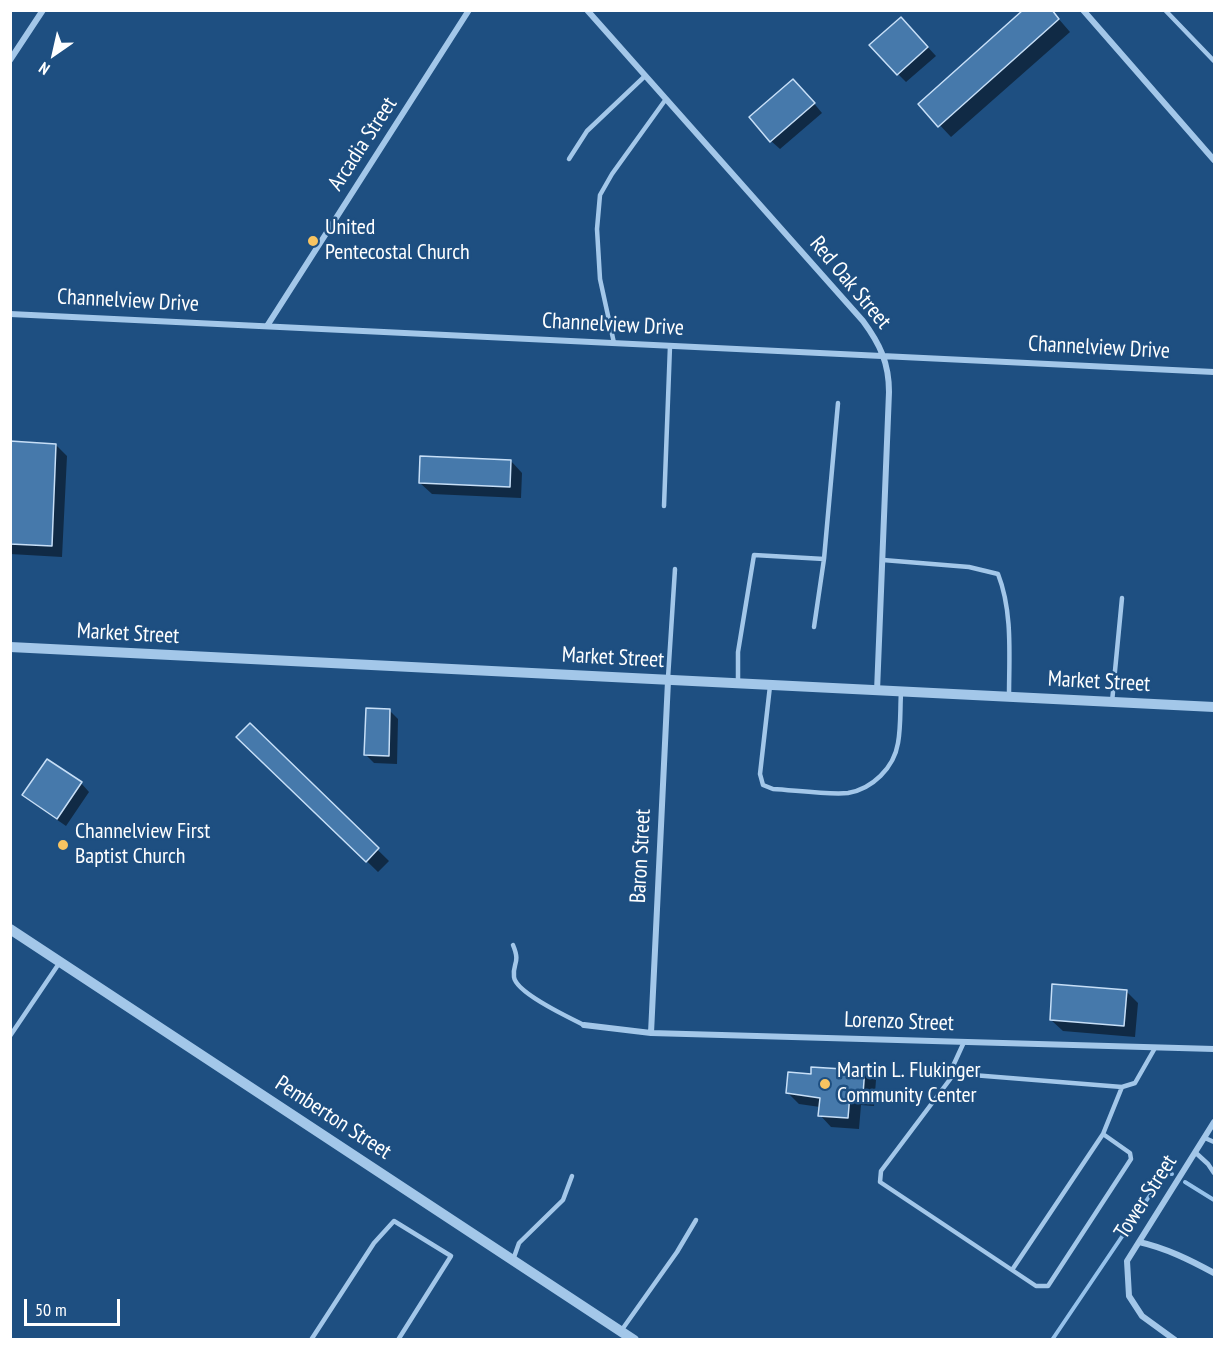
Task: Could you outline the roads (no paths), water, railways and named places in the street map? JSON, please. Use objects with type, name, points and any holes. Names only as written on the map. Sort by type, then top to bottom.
[{"type":"street","points":[[10,60],[43,10]]},
{"type":"street","name":"Arcadia Street","points":[[267,326],[469,10]]},
{"type":"street","name":"Red Oak Street","points":[[587,10],[863,321],[885,356],[890,392],[877,691]]},
{"type":"street","points":[[1083,10],[1215,160]]},
{"type":"street","name":"Channelview Drive","points":[[10,314],[1215,372]]},
{"type":"street","name":"Market Street","points":[[10,647],[1215,707]]},
{"type":"street","name":"Baron Street","points":[[651,1033],[668,681]]},
{"type":"street","name":"Pemberton Street","points":[[10,929],[634,1340]]},
{"type":"street","name":"Lorenzo Street","points":[[584,1025],[651,1033],[1215,1049]]},
{"type":"street","name":"Tower Street","points":[[1175,1340],[1142,1316],[1129,1296],[1127,1261],[1215,1122]]},
{"type":"street","points":[[1139,1242],[1158,1246],[1215,1273]]},
{"type":"lane","points":[[1165,10],[1215,62]]},
{"type":"lane","points":[[569,159],[587,130],[645,76]]},
{"type":"lane","points":[[614,343],[600,279],[597,229],[600,195],[612,174],[666,99]]},
{"type":"lane","points":[[664,506],[670,346]]},
{"type":"lane","points":[[814,627],[825,560],[838,403]]},
{"type":"lane","points":[[738,684],[738,652],[754,555],[825,560]]},
{"type":"lane","points":[[883,560],[969,567],[998,574],[1006,602],[1009,633],[1009,697]]},
{"type":"lane","points":[[668,681],[675,569]]},
{"type":"lane","points":[[1112,702],[1122,598]]},
{"type":"lane","points":[[770,686],[760,774],[763,785],[773,789],[846,793],[864,789],[883,774],[892,760],[898,745],[901,692]]},
{"type":"lane","points":[[513,945],[518,957],[514,977],[519,986],[553,1009],[584,1025]]},
{"type":"lane","points":[[10,1036],[60,962]]},
{"type":"lane","points":[[964,1042],[953,1066],[960,1074],[1122,1086],[1135,1083],[1155,1048]]},
{"type":"lane","points":[[957,1070],[881,1171],[880,1182],[1035,1286],[1048,1286],[1131,1159],[1130,1153],[1103,1134]]},
{"type":"lane","points":[[1012,1270],[1103,1134],[1122,1086]]},
{"type":"lane","points":[[1205,1138],[1215,1142]]},
{"type":"lane","points":[[1196,1153],[1215,1173]]},
{"type":"lane","points":[[513,1260],[519,1243],[563,1200],[572,1176]]},
{"type":"lane","points":[[621,1331],[677,1252],[696,1220]]},
{"type":"lane","points":[[311,1340],[374,1243],[394,1221],[451,1256],[398,1340]]},
{"type":"waterway","points":[[1052,1340],[1165,1173],[1172,1174]]},
{"type":"waterway","points":[[1185,1182],[1214,1200]]},
{"type":"place","name":"United Pentecostal Church","points":[[313,241]]},
{"type":"place","name":"Channelview First Baptist Church","points":[[63,845]]},
{"type":"place","name":"Martin L. Flukinger Community Center","points":[[825,1084]]}]
